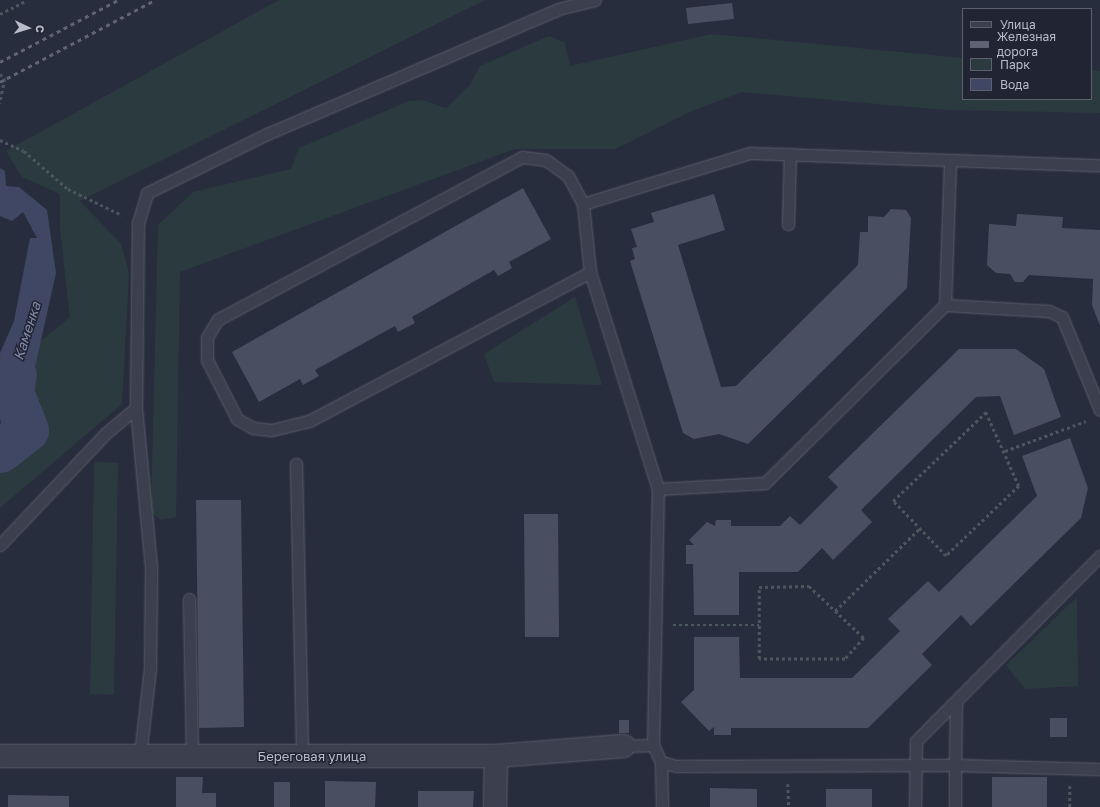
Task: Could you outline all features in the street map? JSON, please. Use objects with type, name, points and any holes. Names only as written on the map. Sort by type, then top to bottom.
[{"type":"street","name":"Береговая улица","points":[[0,756],[496,756],[624,746]]},
{"type":"street","points":[[495,807],[496,756]]},
{"type":"lane","points":[[140,755],[150,669],[151,567],[136,408],[138,223],[146,193],[267,134],[558,9],[595,0]]},
{"type":"lane","points":[[583,204],[750,152],[1100,165]]},
{"type":"lane","points":[[788,224],[790,154]]},
{"type":"lane","points":[[590,272],[309,421],[272,430],[253,428],[237,419],[208,360],[207,337],[218,319],[522,157],[552,164],[568,176],[583,204],[590,272],[658,489],[654,625],[653,745],[661,762],[662,807]]},
{"type":"lane","points":[[658,489],[765,483],[945,305],[950,160]]},
{"type":"lane","points":[[945,305],[1049,311],[1062,317],[1096,414]]},
{"type":"lane","points":[[0,545],[106,433],[136,408]]},
{"type":"lane","points":[[296,464],[302,757]]},
{"type":"lane","points":[[915,807],[914,766],[916,741],[1100,556]]},
{"type":"lane","points":[[189,599],[192,755]]},
{"type":"lane","points":[[955,807],[956,701]]},
{"type":"lane","points":[[624,746],[653,745]]},
{"type":"lane","points":[[661,762],[676,766],[788,767],[955,765],[1070,770],[1100,769]]},
{"type":"path","points":[[0,14],[27,0]]},
{"type":"path","points":[[0,74],[5,79],[0,103]]},
{"type":"path","points":[[0,140],[24,151],[68,189],[138,223]]},
{"type":"path","points":[[986,412],[1004,452],[1019,486],[946,556],[893,501],[986,412]]},
{"type":"path","points":[[1004,452],[1096,414]]},
{"type":"path","points":[[836,611],[920,528]]},
{"type":"path","points":[[809,586],[864,638],[845,659],[759,659],[759,625],[759,587],[809,586]]},
{"type":"path","points":[[654,625],[759,625]]},
{"type":"path","points":[[788,767],[788,807]]},
{"type":"path","points":[[1070,770],[1070,807]]},
{"type":"green space","points":[[279,0],[485,0],[80,201],[121,244],[129,273],[122,404],[0,508],[0,423],[26,353],[70,317],[60,230],[60,194],[22,177],[6,151]]},
{"type":"green space","points":[[712,34],[962,58],[962,100],[1092,100],[1092,70],[1100,71],[1100,113],[945,110],[742,92],[692,111],[615,149],[515,149],[180,272],[176,517],[161,520],[151,512],[158,225],[193,192],[291,169],[299,148],[409,101],[422,100],[446,108],[470,85],[480,66],[549,36],[565,43],[570,66]]},
{"type":"green space","points":[[575,297],[602,385],[494,382],[484,354]]},
{"type":"green space","points":[[94,462],[118,463],[114,695],[90,694]]},
{"type":"green space","points":[[1077,597],[1078,686],[1025,689],[1006,665]]},
{"type":"water","points":[[0,168],[5,171],[6,186],[19,187],[47,210],[56,273],[35,367],[27,430],[2,451],[0,353],[14,321],[30,238],[37,238],[23,212],[12,221],[0,216]]},
{"type":"building","points":[[732,3],[734,19],[688,24],[686,8]]},
{"type":"building","points":[[523,188],[551,239],[509,262],[512,268],[498,276],[494,270],[412,317],[415,323],[398,332],[395,326],[315,370],[319,376],[303,385],[300,379],[259,402],[232,352]]},
{"type":"building","points":[[714,194],[725,230],[678,245],[721,387],[736,386],[858,265],[860,232],[868,232],[868,216],[884,217],[891,209],[906,210],[911,218],[907,288],[748,444],[719,434],[694,439],[683,433],[630,261],[635,259],[632,248],[637,247],[631,229],[654,222],[651,213]]},
{"type":"building","points":[[1017,214],[1063,217],[1062,228],[1100,230],[1100,326],[1092,305],[1093,279],[1029,275],[1023,282],[1015,282],[1010,274],[996,273],[987,265],[989,224],[1016,226]]},
{"type":"building","points":[[959,349],[1016,349],[1044,369],[1061,417],[1014,435],[1000,396],[976,397],[861,510],[872,522],[833,560],[822,548],[798,572],[739,572],[739,615],[694,615],[693,564],[686,564],[686,545],[694,545],[689,540],[707,522],[715,526],[716,520],[731,520],[731,526],[780,526],[790,516],[800,525],[838,487],[828,477]]},
{"type":"building","points":[[1070,438],[1088,488],[1081,518],[971,626],[961,615],[922,654],[932,665],[868,728],[731,728],[731,735],[714,735],[714,727],[709,731],[681,702],[694,690],[694,637],[739,637],[740,678],[852,678],[900,631],[888,619],[928,581],[939,592],[1037,496],[1022,456]]},
{"type":"building","points":[[196,500],[241,500],[244,727],[199,728]]},
{"type":"building","points":[[524,514],[558,514],[559,637],[525,637]]},
{"type":"building","points":[[1050,718],[1067,718],[1067,737],[1050,737]]},
{"type":"building","points":[[619,720],[629,720],[629,733],[619,733]]},
{"type":"building","points":[[176,777],[203,777],[202,793],[216,793],[216,807],[176,807]]},
{"type":"building","points":[[992,777],[1047,777],[1047,807],[992,807]]},
{"type":"building","points":[[325,781],[376,782],[375,807],[325,807]]},
{"type":"building","points":[[274,782],[290,782],[290,807],[274,807]]},
{"type":"building","points":[[710,788],[757,789],[757,807],[710,807]]},
{"type":"building","points":[[826,789],[872,789],[872,807],[826,807]]},
{"type":"building","points":[[418,791],[474,791],[473,807],[418,807]]},
{"type":"building","points":[[8,795],[69,796],[69,807],[8,807]]},
{"type":"waterway","name":"Каменка","points":[[0,451],[27,430],[12,392],[15,374]]},
{"type":"railway","points":[[0,62],[118,0]]},
{"type":"railway","points":[[0,82],[155,0]]}]
